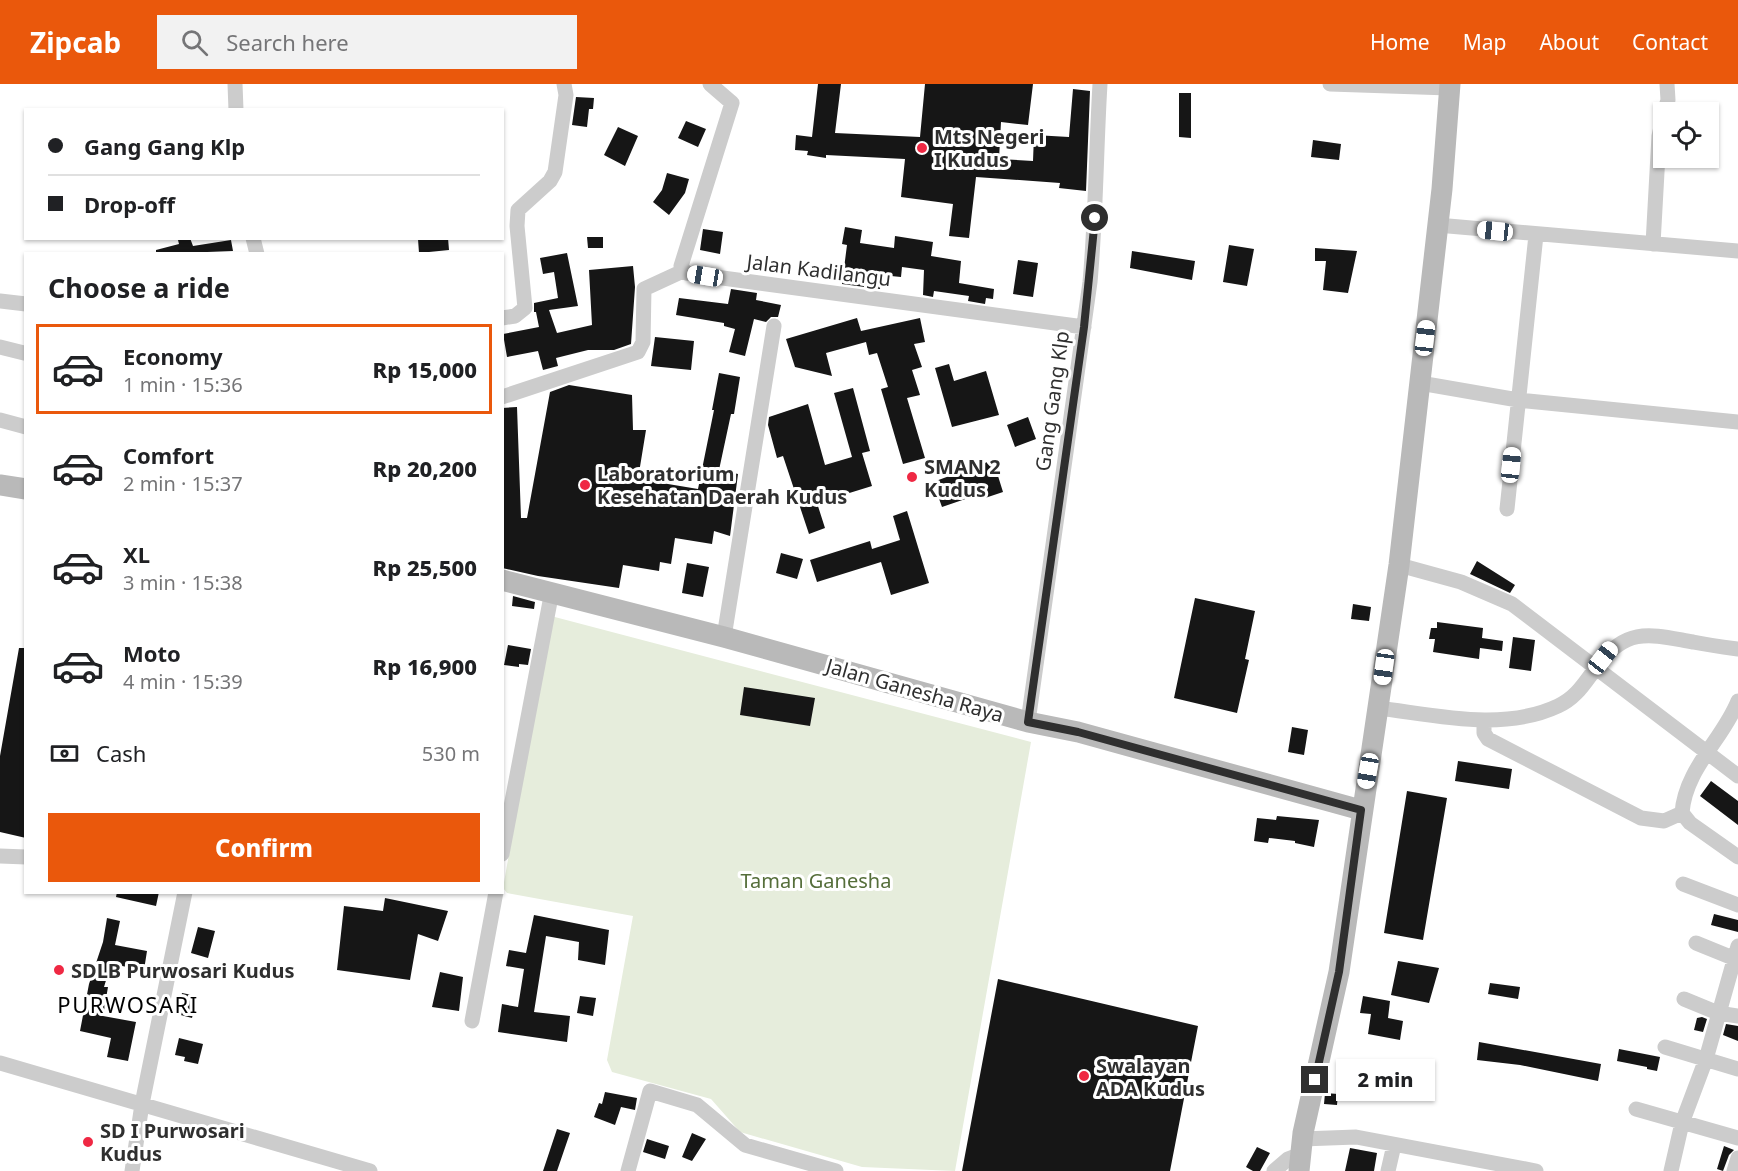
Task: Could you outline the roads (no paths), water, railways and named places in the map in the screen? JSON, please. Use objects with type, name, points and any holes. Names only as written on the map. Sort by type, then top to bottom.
[{"type":"main road","points":[[1301,1155],[1339,972],[1361,810],[1399,565],[1437,225],[1449,86]]},
{"type":"main road","points":[[0,485],[24,489]]},
{"type":"main road","name":"Jalan Ganesha Raya","points":[[504,580],[724,637],[1028,722],[1078,732],[1361,810]]},
{"type":"street","points":[[235,84],[236,108]]},
{"type":"street","points":[[504,318],[519,315],[525,308],[517,226],[518,210],[550,182],[555,172],[566,96],[564,84]]},
{"type":"street","points":[[504,396],[639,352],[643,342],[644,289],[682,270],[681,266],[731,110],[732,103],[726,95],[710,84]]},
{"type":"street","name":"Gang Gang Klp","points":[[1028,722],[1084,327],[1095,218],[1100,84]]},
{"type":"street","points":[[1330,84],[1449,86]]},
{"type":"street","points":[[1667,84],[1667,102]]},
{"type":"street","points":[[1653,244],[1657,168]]},
{"type":"street","points":[[1437,225],[1738,251]]},
{"type":"street","points":[[1507,509],[1536,235]]},
{"type":"street","name":"Jalan Kadilangu","points":[[682,270],[686,273],[781,288],[1005,314],[1084,327]]},
{"type":"street","points":[[0,301],[24,304]]},
{"type":"street","points":[[724,637],[774,326]]},
{"type":"street","points":[[0,347],[24,353]]},
{"type":"street","points":[[1420,383],[1518,400],[1738,422]]},
{"type":"street","points":[[0,420],[24,426]]},
{"type":"street","points":[[1399,565],[1461,582],[1512,604],[1738,776]]},
{"type":"street","points":[[504,843],[552,591]]},
{"type":"street","points":[[1377,708],[1484,721],[1531,715],[1558,707],[1577,694],[1611,648],[1634,637],[1654,634],[1738,649]]},
{"type":"street","points":[[1682,813],[1688,788],[1705,752],[1738,700]]},
{"type":"street","points":[[1484,721],[1484,733],[1488,739],[1614,806],[1641,818],[1664,821],[1682,813]]},
{"type":"street","points":[[1682,813],[1705,835],[1738,856]]},
{"type":"street","points":[[0,856],[24,857]]},
{"type":"street","points":[[1683,884],[1738,905]]},
{"type":"street","points":[[132,1171],[142,1104],[185,894]]},
{"type":"street","points":[[472,1021],[496,894]]},
{"type":"street","points":[[1671,1171],[1682,1123],[1706,1059],[1736,954],[1696,943]]},
{"type":"street","points":[[1684,999],[1718,1013],[1738,1017]]},
{"type":"street","points":[[1665,1047],[1738,1069]]},
{"type":"street","points":[[0,1063],[370,1171]]},
{"type":"street","points":[[628,1171],[650,1091],[697,1106],[745,1145],[836,1171]]},
{"type":"street","points":[[1636,1109],[1738,1138]]},
{"type":"street","points":[[1274,1171],[1288,1159],[1356,1137],[1468,1165],[1533,1171]]},
{"type":"street","points":[[1388,1171],[1394,1145]]},
{"type":"street","points":[[1734,1171],[1738,1158]]},
{"type":"place","name":"Mts Negeri I Kudus","points":[[922,148]]},
{"type":"place","name":"SMAN 2 Kudus","points":[[912,477]]},
{"type":"place","name":"Laboratorium Kesehatan Daerah Kudus","points":[[585,485]]},
{"type":"place","name":"SDLB Purwosari Kudus","points":[[59,970]]},
{"type":"place","name":"Swalayan ADA Kudus","points":[[1084,1076]]},
{"type":"place","name":"SD I Purwosari Kudus","points":[[88,1142]]},
{"type":"district","name":"PURWOSARI","points":[[128,1004]]},
{"type":"park label","name":"Taman Ganesha","points":[[816,880]]}]
